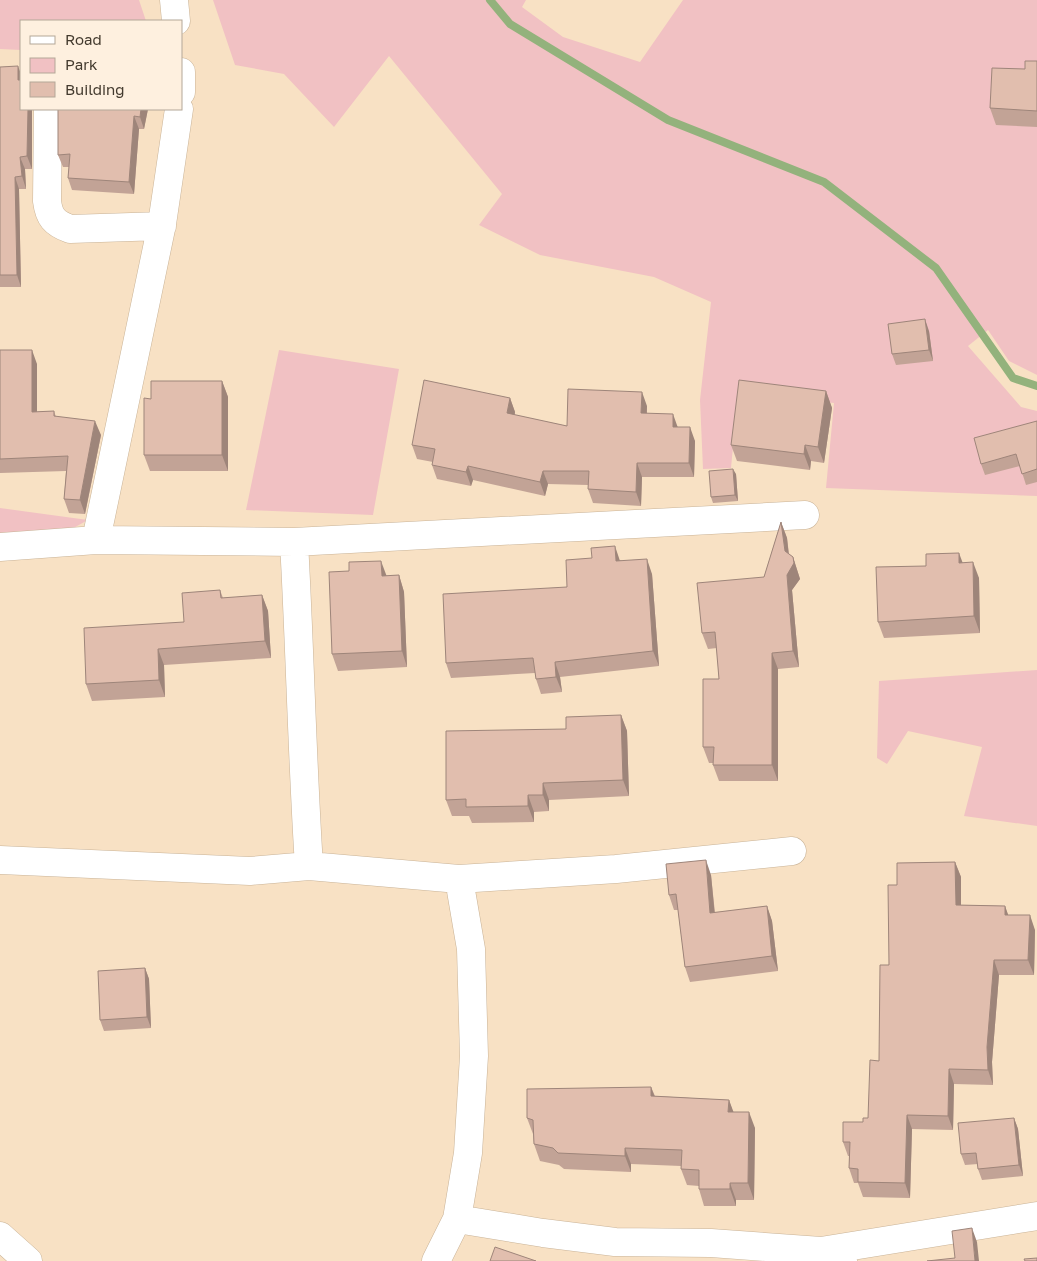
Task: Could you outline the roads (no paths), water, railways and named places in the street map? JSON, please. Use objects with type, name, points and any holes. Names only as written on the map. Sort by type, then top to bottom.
[{"type":"street","points":[[174,0],[176,20]]},
{"type":"street","points":[[48,110],[47,201],[49,215],[58,225],[70,229],[162,226]]},
{"type":"street","points":[[96,540],[162,226],[179,110]]},
{"type":"street","points":[[0,547],[96,540],[294,542],[805,515]]},
{"type":"street","points":[[294,542],[302,693],[303,778],[309,866]]},
{"type":"street","points":[[0,860],[250,871],[309,866],[459,879],[616,869],[792,851]]},
{"type":"street","points":[[436,1261],[457,1219],[468,1153],[474,1056],[471,949],[459,879]]},
{"type":"street","points":[[457,1219],[542,1233],[615,1242],[711,1244],[832,1256],[1037,1216]]},
{"type":"street","points":[[0,1236],[28,1261]]},
{"type":"waterway","points":[[490,0],[510,24],[668,120],[824,182],[936,268],[1013,378],[1037,386]]}]
